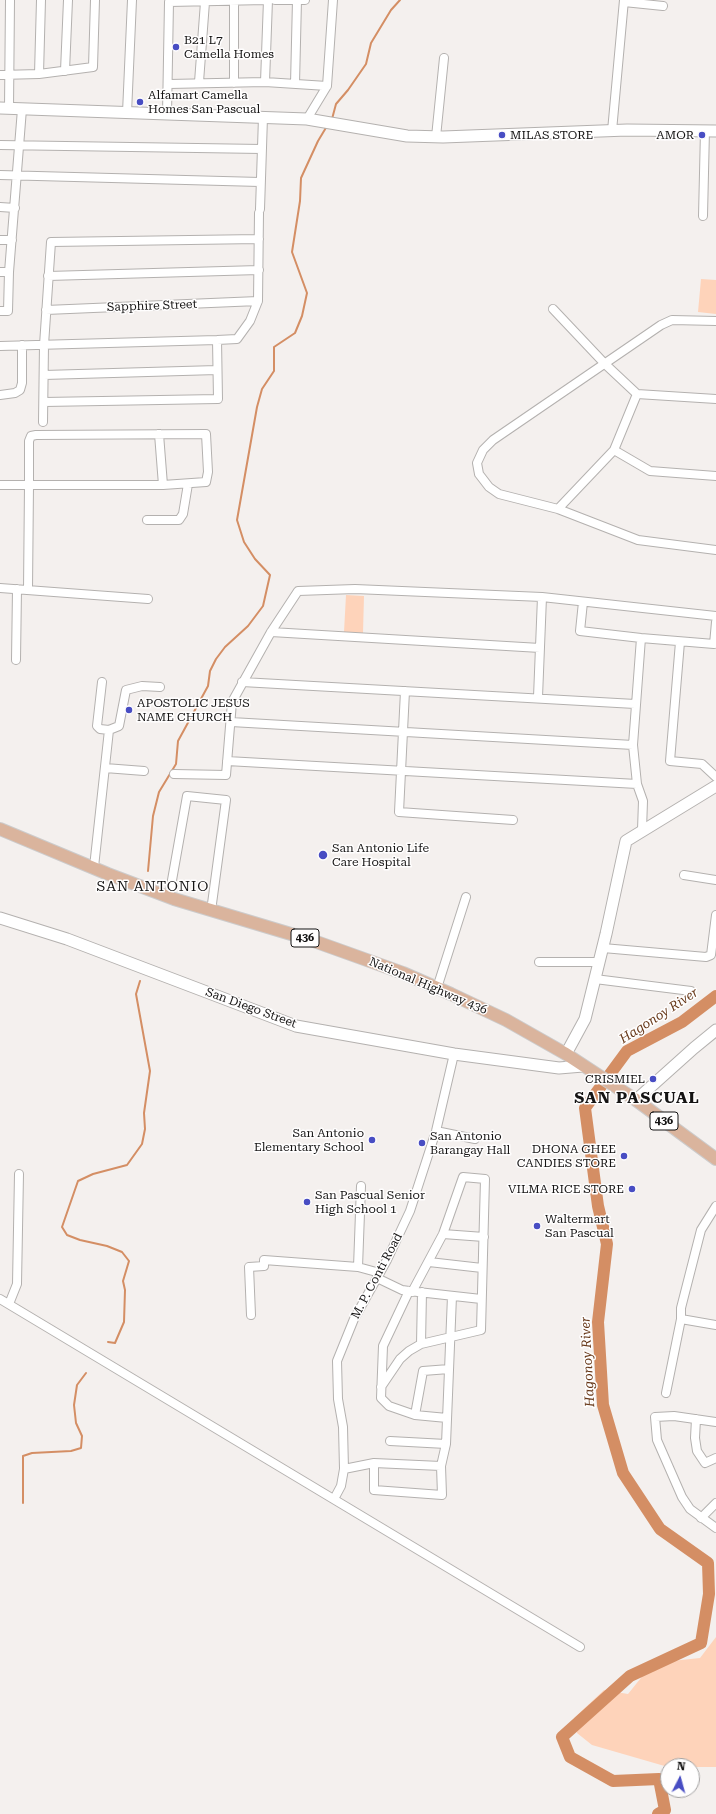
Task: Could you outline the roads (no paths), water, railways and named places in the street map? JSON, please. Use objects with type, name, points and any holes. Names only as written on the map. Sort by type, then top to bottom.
[{"type":"main road","name":"National Highway 436","points":[[0,829],[169,897],[211,911],[311,940],[404,972],[506,1020],[566,1054],[636,1100],[716,1159]]},
{"type":"street","points":[[10,0],[9,76],[4,108],[307,119],[407,136],[436,137],[612,131],[710,130],[703,216]]},
{"type":"street","points":[[39,74],[41,0]]},
{"type":"street","points":[[65,71],[68,0]]},
{"type":"street","points":[[0,75],[9,76],[39,74],[93,67],[95,0]]},
{"type":"street","points":[[127,112],[132,0]]},
{"type":"street","points":[[167,114],[170,2],[267,0],[265,82]]},
{"type":"street","points":[[275,0],[305,0]]},
{"type":"street","points":[[295,84],[297,0]]},
{"type":"street","points":[[307,119],[327,86],[333,0]]},
{"type":"street","points":[[234,1],[234,83]]},
{"type":"street","points":[[612,131],[624,1],[663,6]]},
{"type":"street","points":[[199,82],[205,2]]},
{"type":"street","points":[[436,137],[444,58]]},
{"type":"street","points":[[169,84],[199,82],[265,82],[327,86]]},
{"type":"street","points":[[0,311],[8,311],[9,272],[18,176],[22,109]]},
{"type":"street","points":[[0,346],[217,340],[237,338],[250,321],[258,301],[259,211],[263,118]]},
{"type":"street","points":[[0,145],[262,149]]},
{"type":"street","points":[[0,175],[260,182]]},
{"type":"street","points":[[0,207],[15,208]]},
{"type":"street","points":[[43,422],[44,345],[51,242],[259,239]]},
{"type":"street","points":[[0,240],[12,240]]},
{"type":"street","points":[[48,276],[259,270]]},
{"type":"street","points":[[0,272],[9,272]]},
{"type":"street","name":"Sapphire Street","points":[[46,310],[258,301]]},
{"type":"street","points":[[553,309],[637,394],[716,399]]},
{"type":"street","points":[[716,321],[672,320],[660,325],[606,364],[493,440],[483,450],[477,463],[479,474],[488,487],[499,494],[558,510],[638,540],[716,550]]},
{"type":"street","points":[[44,402],[218,399],[217,340]]},
{"type":"street","points":[[0,394],[14,393],[20,390],[22,383],[22,345]]},
{"type":"street","points":[[44,375],[217,370]]},
{"type":"street","points":[[558,510],[614,450],[637,394]]},
{"type":"street","points":[[159,434],[162,485]]},
{"type":"street","points":[[0,486],[29,485],[162,485],[206,482],[208,472],[206,434],[31,436],[29,441],[29,485],[28,590]]},
{"type":"street","points":[[614,450],[650,471],[716,476]]},
{"type":"street","points":[[147,520],[179,520],[183,514],[188,484]]},
{"type":"street","points":[[0,588],[148,599]]},
{"type":"street","points":[[16,660],[17,589]]},
{"type":"street","points":[[174,774],[226,775],[232,702],[271,632],[298,591],[355,589],[542,597],[716,616]]},
{"type":"street","points":[[538,697],[542,597]]},
{"type":"street","points":[[583,602],[580,631],[680,642],[714,644],[716,622]]},
{"type":"street","points":[[271,632],[540,648]]},
{"type":"street","points":[[641,638],[632,745],[637,784],[643,801],[642,830]]},
{"type":"street","points":[[680,642],[670,761],[702,764],[716,777]]},
{"type":"street","points":[[102,682],[96,726],[100,729],[109,730],[119,726],[126,690],[142,686],[160,687]]},
{"type":"street","points":[[242,682],[538,697],[635,704]]},
{"type":"street","points":[[406,690],[399,812],[513,820]]},
{"type":"street","points":[[231,722],[632,745]]},
{"type":"street","points":[[94,868],[109,730]]},
{"type":"street","points":[[228,761],[637,784]]},
{"type":"street","points":[[105,768],[144,771]]},
{"type":"street","points":[[566,1054],[585,1019],[600,962],[626,842],[642,830],[716,786]]},
{"type":"street","points":[[169,897],[187,796],[226,800],[211,911]]},
{"type":"street","points":[[684,875],[716,880]]},
{"type":"street","points":[[437,988],[466,897]]},
{"type":"street","points":[[603,948],[706,957],[711,955],[716,915]]},
{"type":"street","name":"San Diego Street","points":[[0,918],[67,940],[296,1026],[454,1054],[560,1068],[583,1066]]},
{"type":"street","points":[[539,962],[600,962]]},
{"type":"street","points":[[595,979],[691,991]]},
{"type":"street","points":[[636,1100],[716,1030]]},
{"type":"street","name":"M. P. Conti Road","points":[[334,1500],[342,1486],[344,1470],[343,1427],[338,1399],[337,1361],[354,1319],[379,1275],[410,1211],[436,1130],[454,1054]]},
{"type":"street","points":[[436,1130],[475,1139]]},
{"type":"street","points":[[9,1304],[17,1284],[19,1174]]},
{"type":"street","points":[[381,1387],[400,1359],[409,1351],[421,1344],[481,1330],[484,1179],[463,1177],[443,1234],[383,1346],[381,1387],[381,1398],[384,1403],[388,1406],[415,1415],[447,1418]]},
{"type":"street","points":[[358,1267],[361,1186]]},
{"type":"street","points":[[666,1393],[681,1319],[681,1308],[701,1230],[716,1206]]},
{"type":"street","points":[[443,1234],[484,1237]]},
{"type":"street","points":[[251,1315],[249,1267],[264,1266],[264,1260],[358,1267],[379,1275],[411,1292],[481,1299]]},
{"type":"street","points":[[429,1262],[482,1268]]},
{"type":"street","points":[[421,1344],[422,1292]]},
{"type":"street","points":[[374,1463],[374,1490],[442,1495],[441,1466],[446,1444],[452,1296]]},
{"type":"street","points":[[0,1299],[580,1647]]},
{"type":"street","points":[[681,1319],[716,1325]]},
{"type":"street","points":[[415,1415],[423,1371],[449,1369]]},
{"type":"street","points":[[716,1422],[674,1416],[655,1417],[657,1440],[662,1455],[682,1497],[690,1509],[716,1528]]},
{"type":"street","points":[[696,1419],[695,1438],[697,1451],[705,1463],[716,1458]]},
{"type":"street","points":[[390,1441],[446,1444]]},
{"type":"street","points":[[344,1470],[374,1463],[441,1466]]},
{"type":"street","points":[[701,1518],[716,1504]]},
{"type":"waterway","points":[[332,119],[336,104],[366,64],[371,43],[391,10],[400,0]]},
{"type":"waterway","points":[[148,871],[153,816],[159,792],[176,764],[178,741],[208,686],[210,671],[216,659],[225,647],[248,626],[263,606],[270,575],[255,559],[244,542],[237,520],[257,407],[262,389],[274,371],[274,347],[295,333],[302,316],[307,293],[292,252],[300,201],[301,178],[318,141],[327,126]]},
{"type":"waterway","points":[[108,1342],[115,1343],[124,1322],[125,1290],[123,1281],[129,1261],[122,1252],[107,1246],[80,1240],[67,1235],[62,1227],[78,1181],[93,1174],[127,1165],[142,1144],[145,1129],[144,1113],[150,1071],[136,994],[140,981]]},
{"type":"waterway","name":"Hagonoy River","points":[[658,1814],[665,1810],[659,1779],[613,1781],[570,1757],[562,1737],[630,1676],[701,1643],[709,1594],[708,1563],[660,1529],[623,1473],[603,1405],[598,1322],[607,1244],[598,1206],[585,1108],[627,1051],[682,1022],[716,996]]},
{"type":"waterway","points":[[23,1503],[23,1456],[32,1453],[71,1451],[81,1448],[82,1436],[76,1423],[74,1405],[77,1385],[86,1373]]},
{"type":"place","name":"B21 L7 Camella Homes","points":[[176,47]]},
{"type":"place","name":"Alfamart Camella Homes San Pascual","points":[[140,102]]},
{"type":"place","name":"MILAS STORE","points":[[502,135]]},
{"type":"place","name":"AMOR","points":[[702,135]]},
{"type":"place","name":"APOSTOLIC JESUS NAME CHURCH","points":[[129,710]]},
{"type":"place","name":"San Antonio Life Care Hospital","points":[[323,855]]},
{"type":"place","name":"CRISMIEL","points":[[653,1079]]},
{"type":"place","name":"San Antonio Elementary School","points":[[372,1140]]},
{"type":"place","name":"San Antonio Barangay Hall","points":[[422,1143]]},
{"type":"place","name":"DHONA GHEE CANDIES STORE","points":[[624,1156]]},
{"type":"place","name":"VILMA RICE STORE","points":[[632,1189]]},
{"type":"place","name":"San Pascual Senior High School 1","points":[[307,1202]]},
{"type":"place","name":"Waltermart San Pascual","points":[[537,1226]]},
{"type":"district","name":"SAN ANTONIO","points":[[153,887]]},
{"type":"district","name":"SAN PASCUAL","points":[[637,1098]]}]
